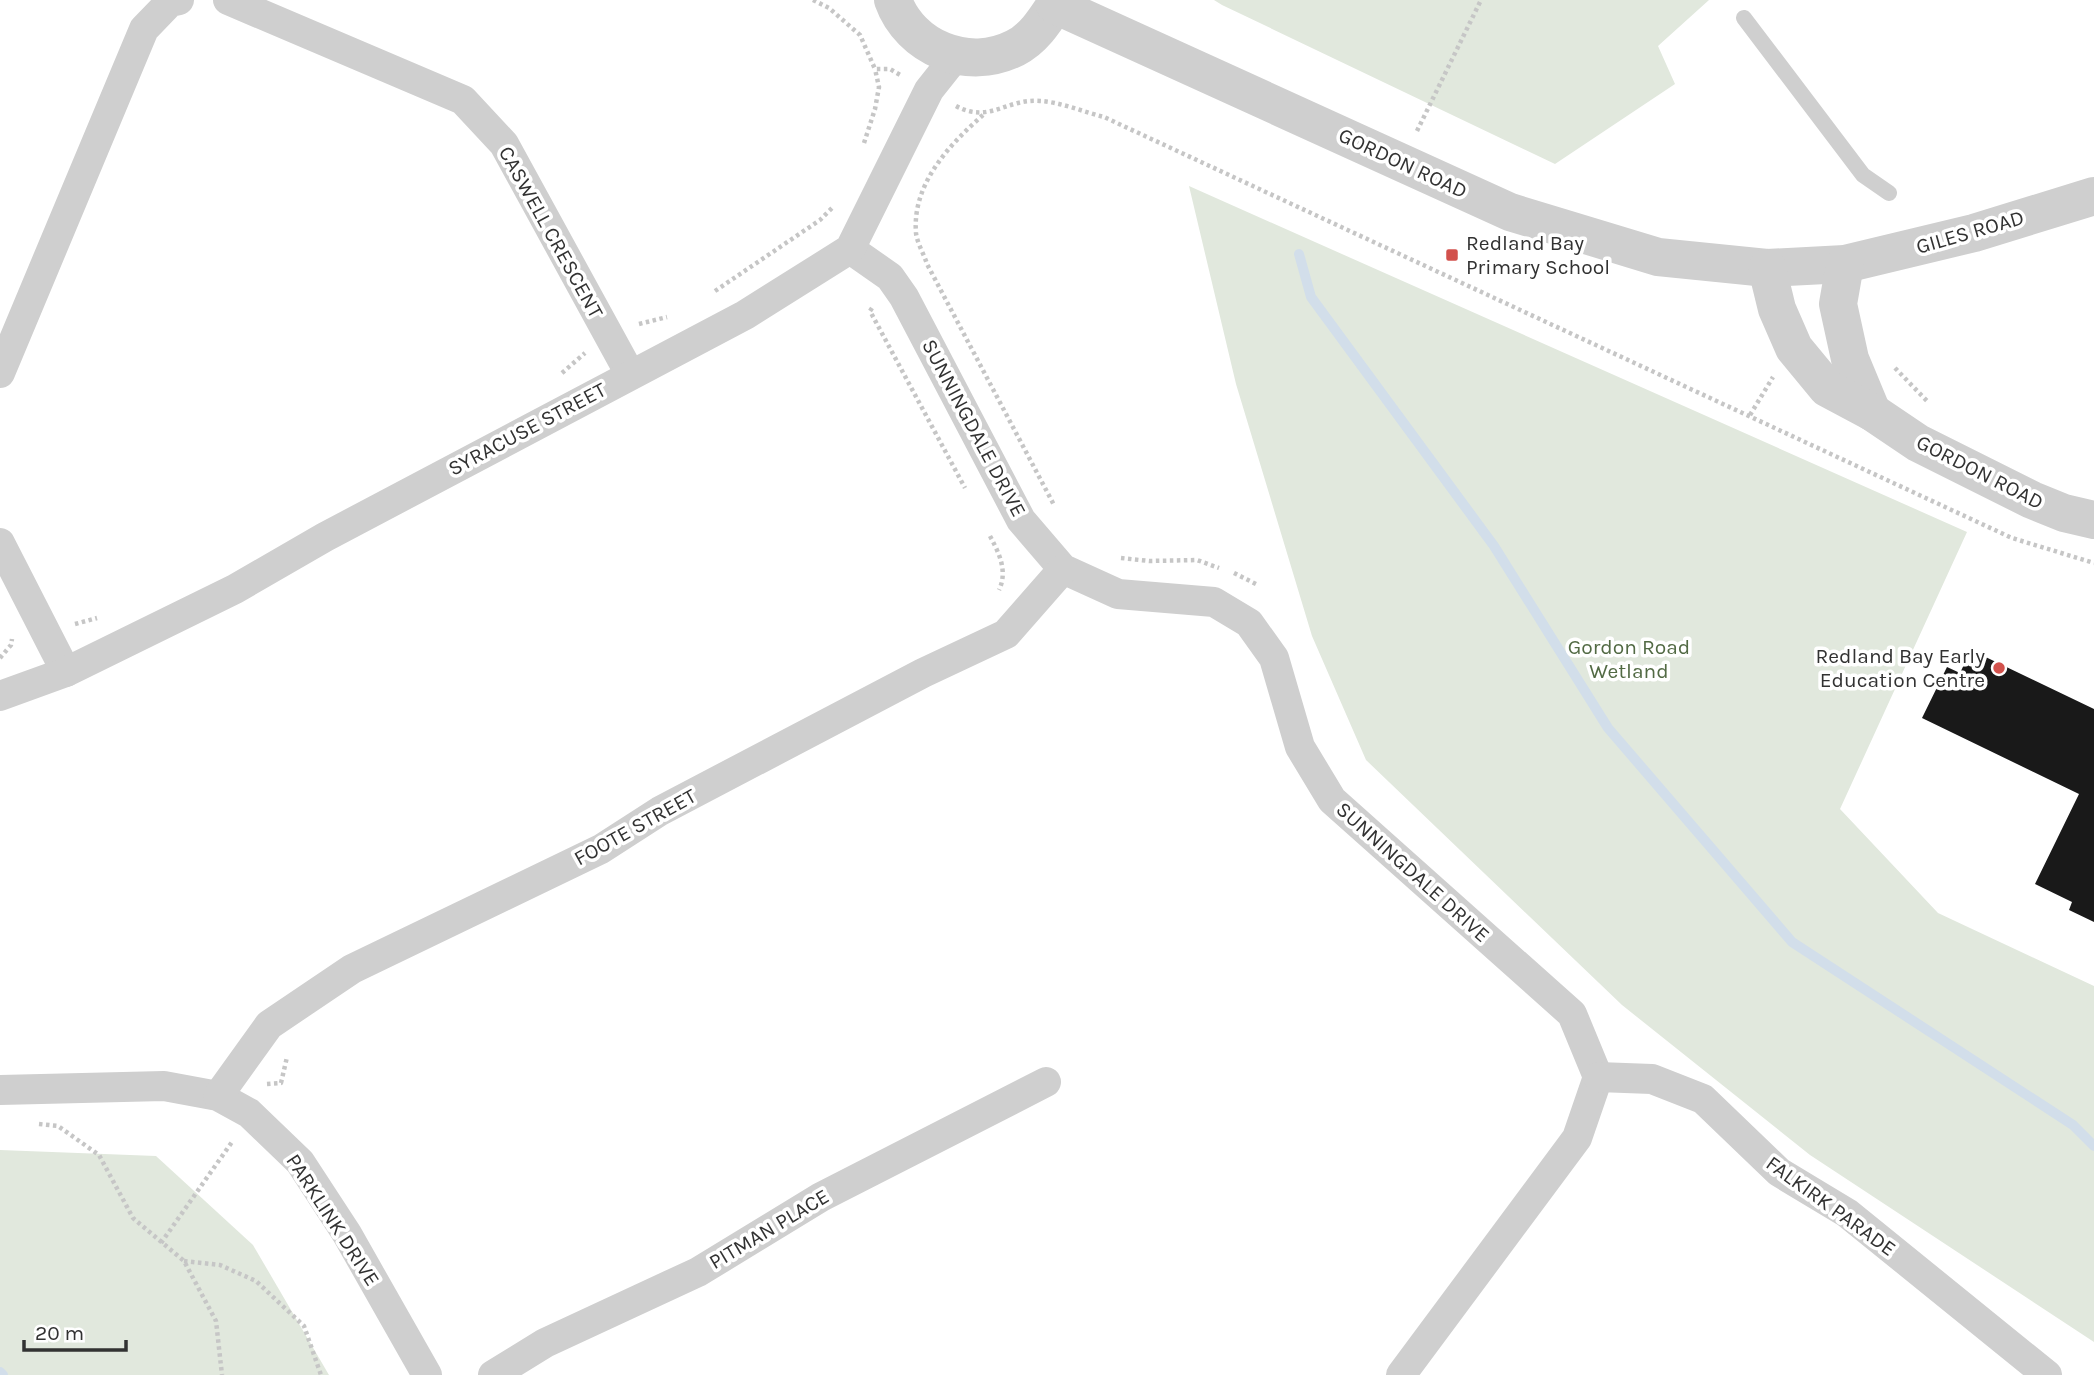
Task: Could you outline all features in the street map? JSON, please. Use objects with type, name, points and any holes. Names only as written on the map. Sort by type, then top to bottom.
[{"type":"street","points":[[0,373],[144,29],[170,2],[179,0]]},
{"type":"street","name":"CASWELL CRESCENT","points":[[228,0],[463,100],[504,144],[630,374]]},
{"type":"street","name":"GORDON ROAD","points":[[892,1],[903,22],[918,38],[956,57],[986,57],[1015,48],[1039,30],[1055,2],[1510,212],[1658,257],[1767,268],[1846,264]]},
{"type":"street","points":[[850,249],[929,90],[956,57]]},
{"type":"street","name":"GILES ROAD","points":[[1846,264],[1974,233],[2094,196]]},
{"type":"street","name":"SYRACUSE STREET","points":[[0,696],[65,672],[235,589],[325,537],[745,315],[850,249]]},
{"type":"street","name":"SUNNINGDALE DRIVE","points":[[850,249],[890,277],[904,297],[1021,520],[1063,569],[1118,594],[1214,602],[1250,623],[1274,658],[1300,747],[1332,800],[1572,1014],[1598,1077]]},
{"type":"street","points":[[1846,264],[1838,304],[1850,359],[1872,412]]},
{"type":"street","name":"GORDON ROAD","points":[[1767,268],[1777,309],[1794,348],[1827,388],[1872,412],[1918,443],[2032,500],[2064,513],[2094,520]]},
{"type":"street","points":[[0,542],[65,672]]},
{"type":"street","name":"FOOTE STREET","points":[[218,1096],[270,1025],[352,970],[601,849],[660,811],[923,673],[1006,634],[1063,569]]},
{"type":"street","points":[[1401,1375],[1577,1139],[1598,1077]]},
{"type":"street","name":"FALKIRK PARADE","points":[[1598,1077],[1652,1079],[1703,1099],[1779,1172],[1847,1213],[2048,1375]]},
{"type":"street","name":"PITMAN PLACE","points":[[493,1375],[545,1343],[698,1272],[821,1197],[1046,1082]]},
{"type":"street","name":"PARKLINK DRIVE","points":[[0,1090],[163,1086],[218,1096],[249,1113],[300,1162],[347,1234],[427,1375]]},
{"type":"lane","points":[[1744,18],[1863,175],[1889,193]]},
{"type":"path","points":[[813,0],[829,8],[860,35],[875,69],[879,87],[875,109],[860,154]]},
{"type":"path","points":[[1401,162],[1481,0]]},
{"type":"path","points":[[875,69],[890,69]]},
{"type":"path","points":[[1055,508],[927,264],[916,234],[918,204],[929,173],[966,130],[983,114],[1009,105],[1039,100],[1104,117],[2012,538],[2094,563]]},
{"type":"path","points":[[966,111],[983,114]]},
{"type":"path","points":[[705,297],[820,220],[832,209],[838,198]]},
{"type":"path","points":[[878,300],[870,311],[970,499]]},
{"type":"path","points":[[632,326],[664,319],[674,313]]},
{"type":"path","points":[[1890,361],[1906,382],[1928,403]]},
{"type":"path","points":[[1750,415],[1771,378],[1782,370]]},
{"type":"path","points":[[989,535],[1003,566],[1002,584],[998,593]]},
{"type":"path","points":[[1112,558],[1149,561],[1196,560],[1221,569]]},
{"type":"path","points":[[1233,573],[1256,584]]},
{"type":"path","points":[[0,660],[12,654]]},
{"type":"path","points":[[35,1123],[58,1126],[99,1155],[133,1218],[184,1261],[216,1321],[222,1375]]},
{"type":"path","points":[[162,1242],[233,1139]]},
{"type":"path","points":[[184,1261],[220,1265],[256,1281],[304,1326],[321,1375]]},
{"type":"green space","points":[[1214,0],[1709,0],[1658,46],[1675,84],[1555,164]]},
{"type":"green space","name":"Gordon Road Wetland","points":[[1189,186],[1967,532],[1840,809],[1938,913],[2094,986],[2094,1342],[1810,1155],[1622,1005],[1366,760],[1312,636],[1236,384]]},
{"type":"green space","points":[[0,1150],[156,1156],[253,1245],[329,1375],[0,1375]]},
{"type":"building","points":[[1971,650],[2094,709],[2094,922],[2069,910],[2072,902],[2035,884],[2079,794],[1922,718],[1947,667],[1960,673]]},
{"type":"waterway","points":[[1299,254],[1311,297],[1494,546],[1608,728],[1792,942],[2073,1125],[2094,1146]]},
{"type":"waterway","points":[[0,1372],[3,1375]]},
{"type":"place","name":"Redland Bay Primary School","points":[[1452,255]]},
{"type":"place","name":"Redland Bay Early Education Centre","points":[[1999,668]]}]
